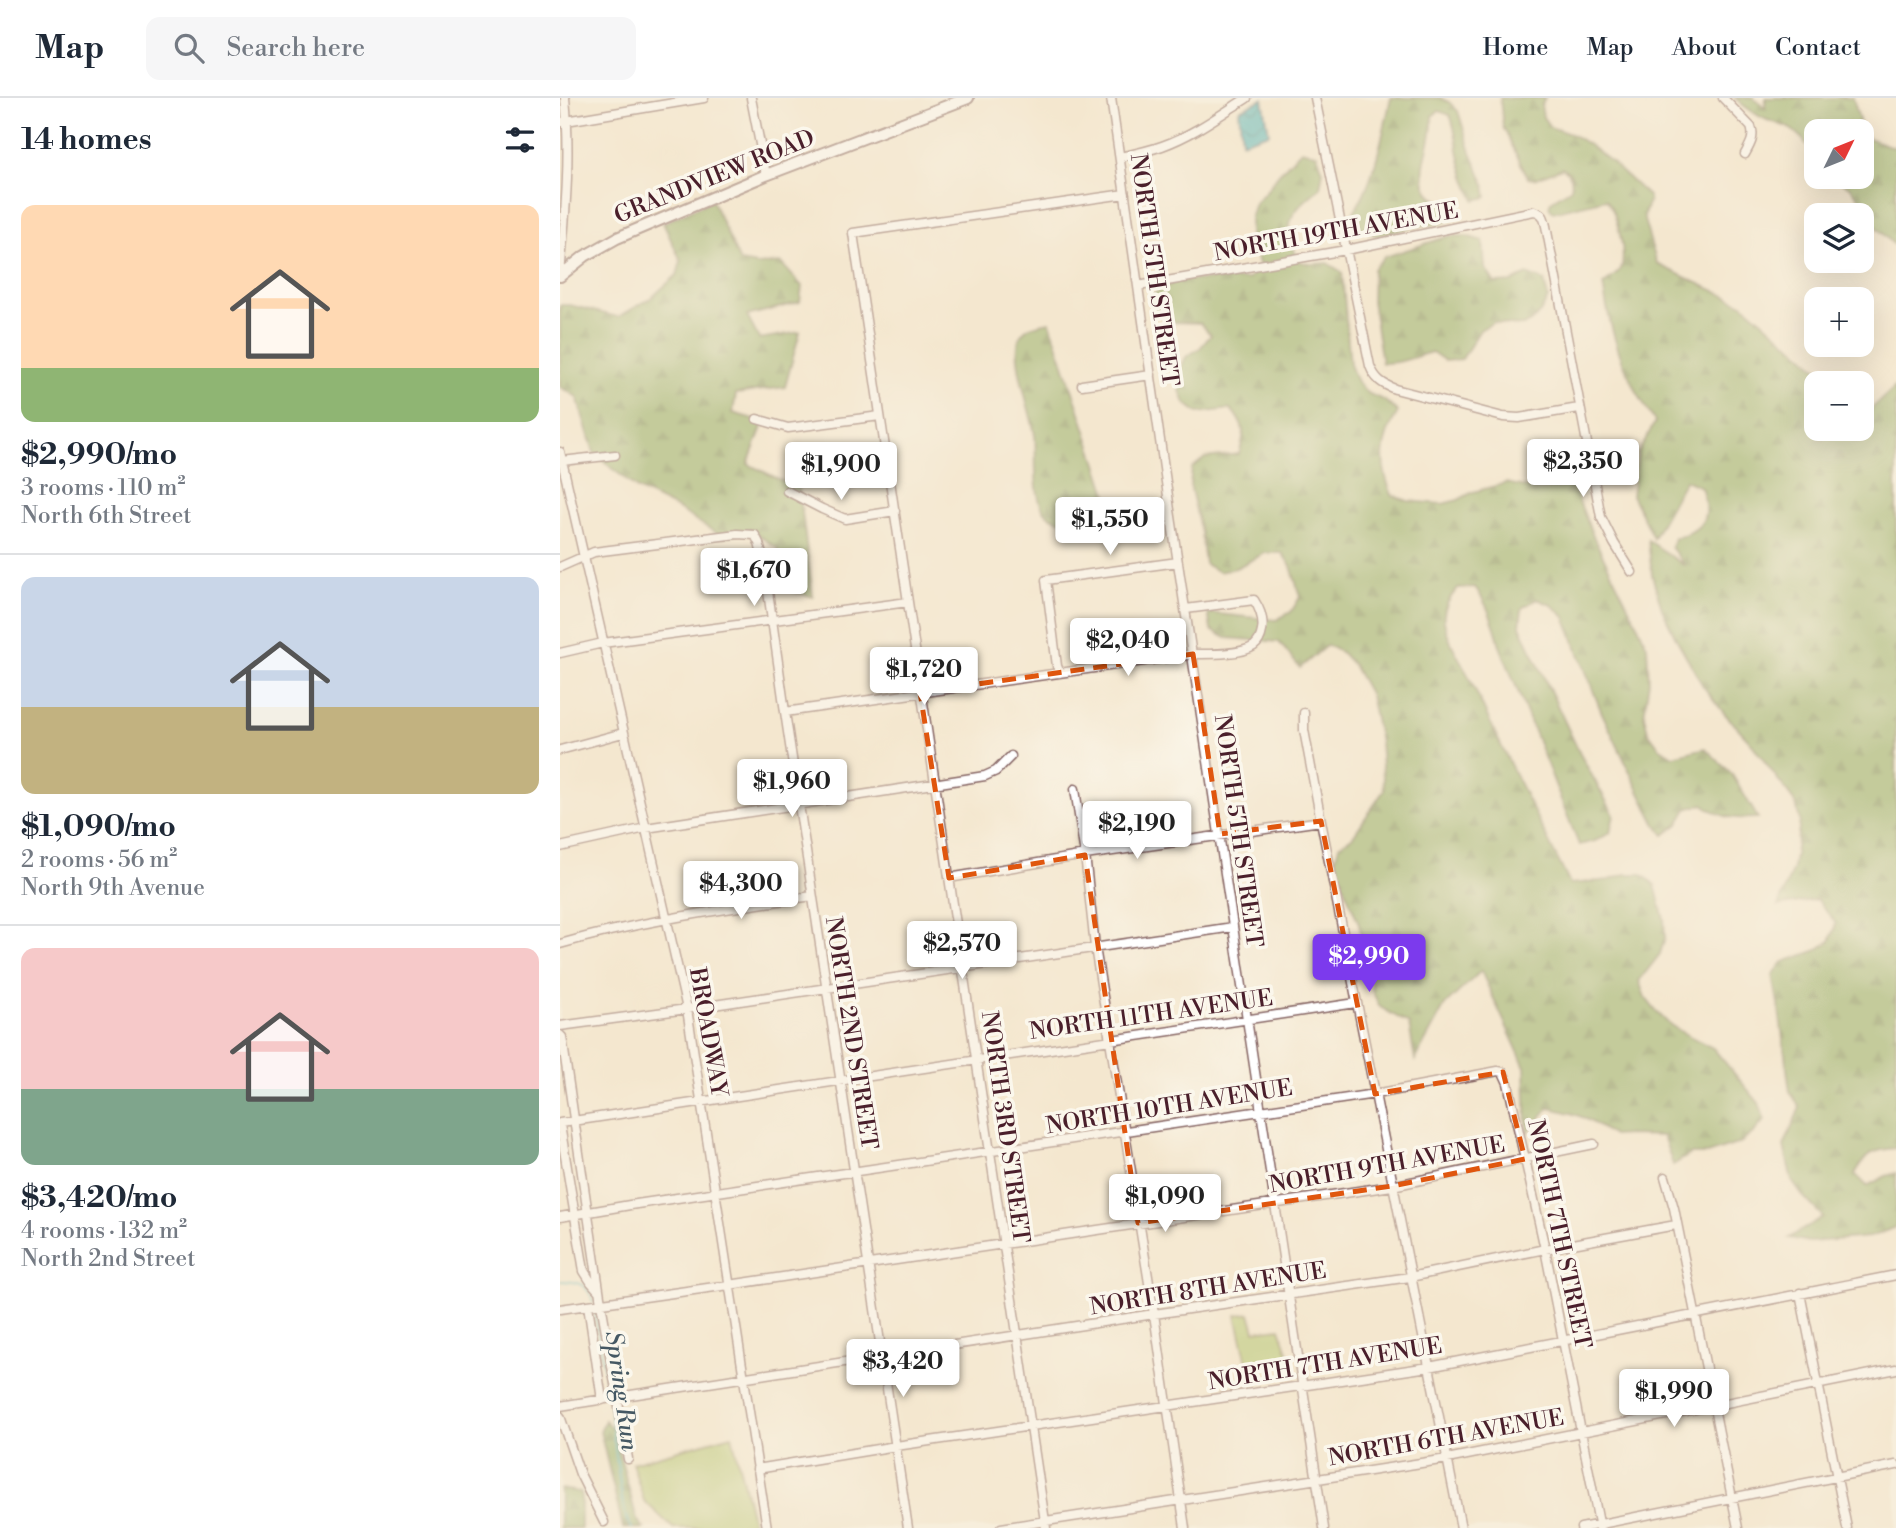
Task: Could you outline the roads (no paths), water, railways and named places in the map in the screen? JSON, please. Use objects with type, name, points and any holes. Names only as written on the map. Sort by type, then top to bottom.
[{"type":"main road","name":"GRANDVIEW ROAD","points":[[560,275],[610,242],[766,175],[968,98]]},
{"type":"street","points":[[560,275],[566,198],[565,98]]},
{"type":"street","points":[[564,121],[704,98]]},
{"type":"street","points":[[751,98],[766,175]]},
{"type":"street","name":"NORTH 5TH STREET","points":[[1111,98],[1324,1528]]},
{"type":"street","points":[[1120,157],[1176,140],[1247,98]]},
{"type":"street","points":[[1315,98],[1373,374],[1385,385],[1395,389],[1488,415],[1519,418],[1579,408],[1601,517],[1632,572]]},
{"type":"street","points":[[1723,98],[1754,133],[1745,154]]},
{"type":"street","name":"NORTH 3RD STREET","points":[[1046,1525],[853,233],[1125,194]]},
{"type":"street","name":"NORTH 19TH AVENUE","points":[[1138,286],[1346,250],[1534,211],[1544,217],[1579,408]]},
{"type":"street","points":[[1082,385],[1151,375]]},
{"type":"street","points":[[757,419],[788,428],[880,416]]},
{"type":"street","points":[[561,457],[615,455]]},
{"type":"street","name":"BROADWAY","points":[[561,457],[687,1009],[767,1528]]},
{"type":"street","points":[[560,494],[569,490]]},
{"type":"street","points":[[787,491],[845,519],[895,511]]},
{"type":"street","name":"NORTH 2ND STREET","points":[[583,556],[594,552],[737,534],[755,535],[759,543],[908,1528]]},
{"type":"street","points":[[560,567],[583,556]]},
{"type":"street","points":[[1060,673],[1046,580],[1178,562]]},
{"type":"street","points":[[785,712],[1193,654],[1229,652],[1257,644],[1261,635],[1263,624],[1254,600],[1186,609]]},
{"type":"street","points":[[560,653],[603,642],[908,603]]},
{"type":"street","points":[[1304,713],[1304,730],[1356,1003],[1461,1528]]},
{"type":"street","points":[[560,750],[623,733]]},
{"type":"street","points":[[560,847],[646,828],[985,776],[996,771],[1011,756]]},
{"type":"street","points":[[1075,789],[1095,947],[1126,1131],[1185,1528]]},
{"type":"street","points":[[949,878],[1220,834],[1321,821]]},
{"type":"street","points":[[560,944],[666,918],[812,896]]},
{"type":"street","points":[[560,1027],[1233,927]]},
{"type":"street","name":"NORTH 11TH AVENUE","points":[[560,1124],[840,1079],[1356,1003]]},
{"type":"street","points":[[560,1035],[600,1291],[609,1398]]},
{"type":"street","name":"NORTH 10TH AVENUE","points":[[560,1217],[1375,1094],[1493,1071],[1503,1072]]},
{"type":"street","name":"NORTH 7TH STREET","points":[[1503,1072],[1508,1083],[1545,1249],[1600,1526]]},
{"type":"street","points":[[560,1124],[584,1271],[600,1291]]},
{"type":"street","name":"NORTH 9TH AVENUE","points":[[560,1309],[1392,1186],[1594,1143]]},
{"type":"street","points":[[1665,1177],[1674,1208],[1738,1528]]},
{"type":"street","name":"NORTH 8TH AVENUE","points":[[560,1406],[1410,1277],[1676,1225]]},
{"type":"street","name":"NORTH 7TH AVENUE","points":[[757,1469],[1429,1367],[1896,1275]]},
{"type":"street","points":[[1800,1293],[1847,1528]]},
{"type":"street","points":[[588,1305],[609,1398],[628,1459]]},
{"type":"street","name":"NORTH 6TH AVENUE","points":[[1000,1528],[1046,1525],[1181,1500],[1447,1460],[1896,1369]]},
{"type":"street","points":[[560,1416],[580,1474],[604,1521]]},
{"type":"street","points":[[1581,1528],[1896,1465]]},
{"type":"water","points":[[1263,99],[1269,133],[1242,142],[1239,110]]},
{"type":"waterway","name":"Spring Run","points":[[560,1281],[585,1287],[593,1302]]},
{"type":"waterway","name":"Spring Run","points":[[594,1307],[608,1395]]},
{"type":"waterway","name":"Spring Run","points":[[609,1401],[622,1500],[632,1528]]}]
